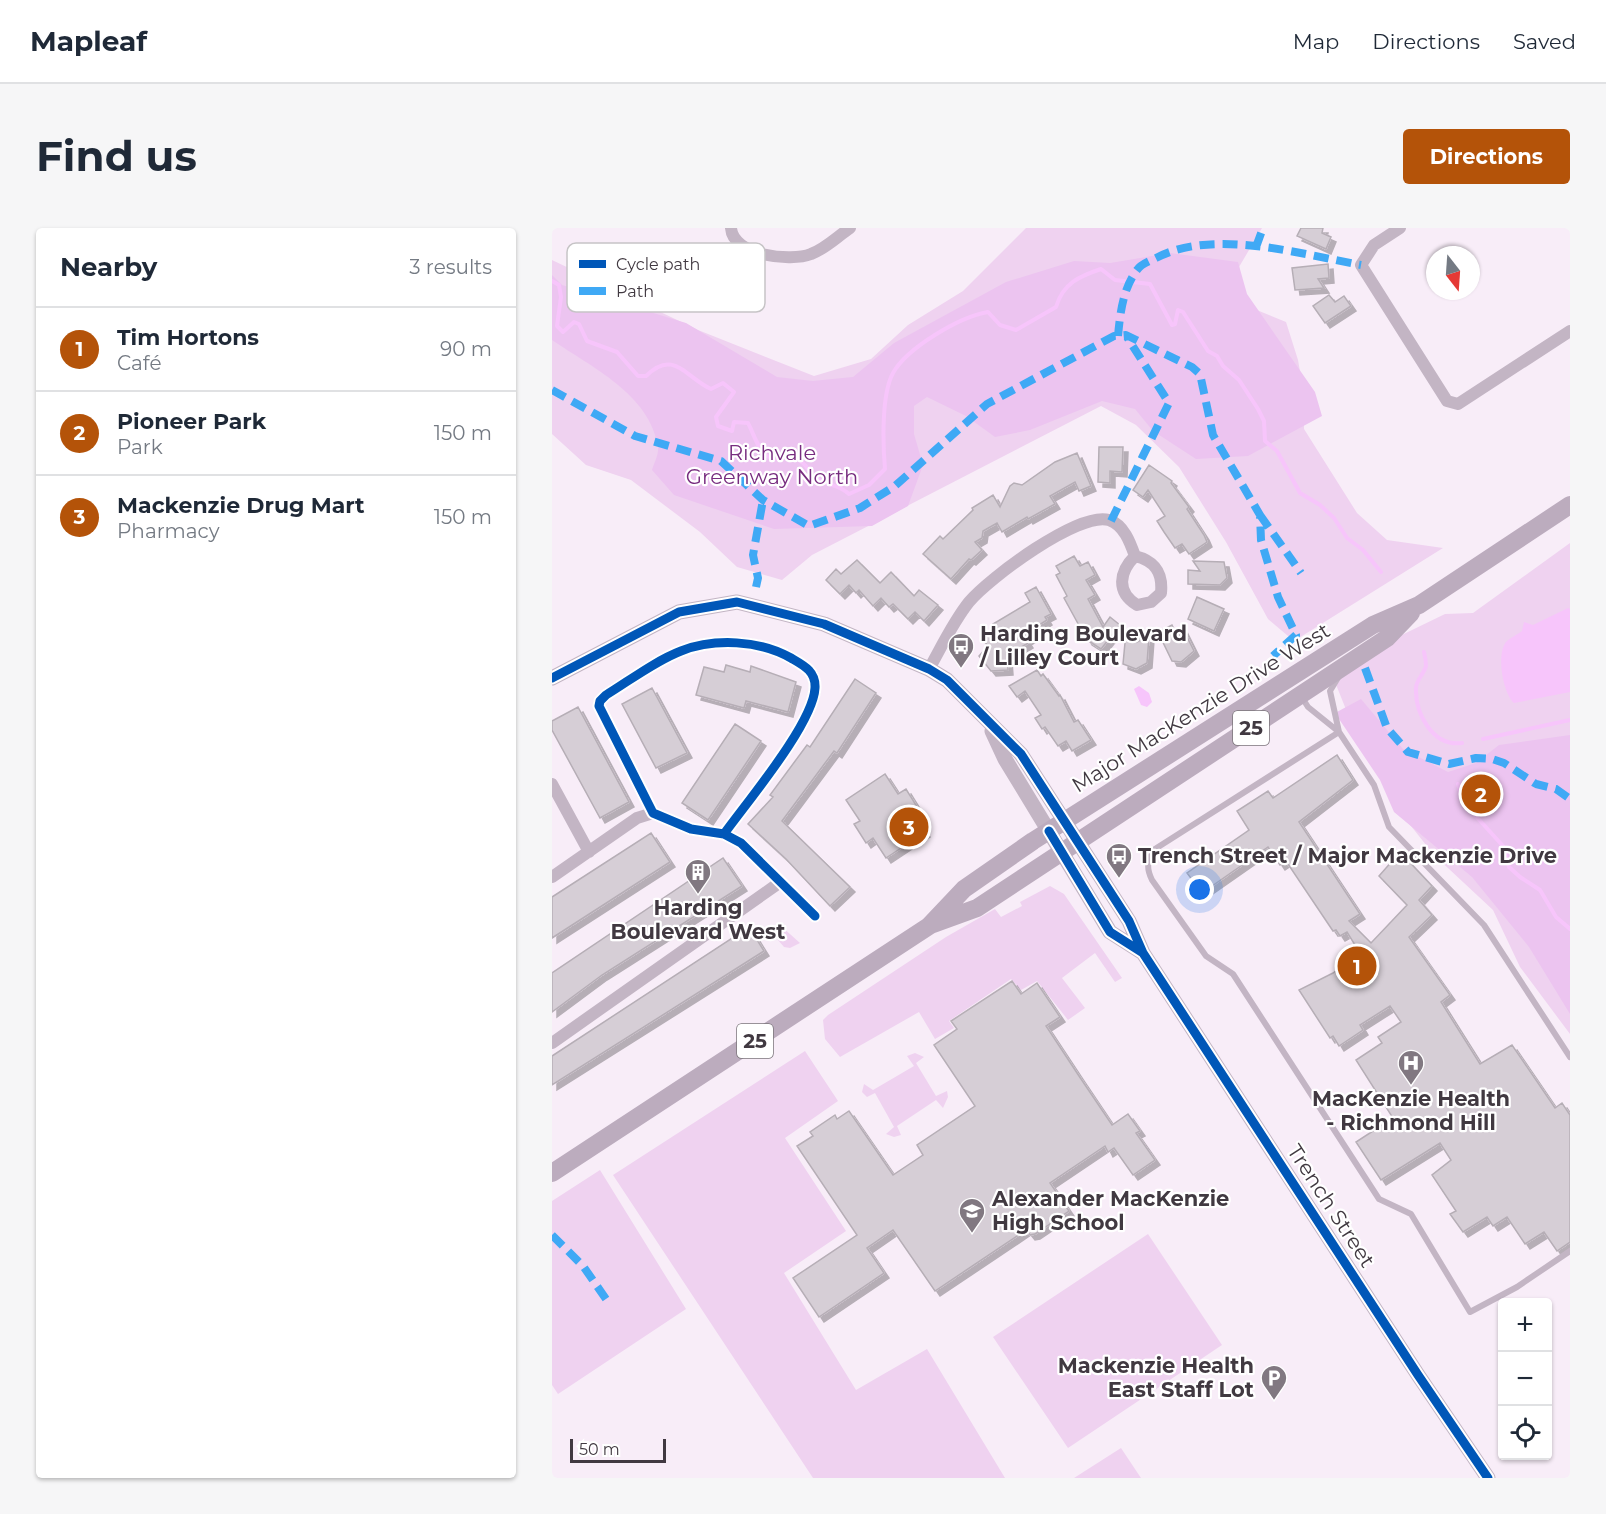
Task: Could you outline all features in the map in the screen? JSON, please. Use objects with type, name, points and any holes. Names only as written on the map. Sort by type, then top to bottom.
[{"type":"main road","name":"Major MacKenzie Drive West","points":[[929,926],[964,889],[1049,831],[1373,625],[1419,605],[1570,505]]},
{"type":"main road","name":"Major MacKenzie Drive West","points":[[552,1173],[929,926],[977,908],[1061,853],[1387,638],[1419,605]]},
{"type":"street","points":[[731,228],[731,233],[739,243]]},
{"type":"street","points":[[765,252],[793,259],[813,254],[850,228]]},
{"type":"street","points":[[1400,228],[1374,245],[1360,265],[1447,401],[1458,404],[1570,330]]},
{"type":"street","points":[[929,669],[970,601],[993,579],[1053,537],[1084,522],[1111,520],[1129,539],[1135,556]]},
{"type":"street","points":[[552,678],[679,612],[737,602],[824,624],[929,669],[946,680],[1021,754],[1077,842]]},
{"type":"street","points":[[724,834],[804,722],[815,687],[812,673],[807,667],[779,651],[744,643],[705,646],[680,651],[600,701],[603,716],[653,813],[691,829],[724,834],[741,843],[815,916]]},
{"type":"street","name":"Trench Street","points":[[988,722],[1005,759],[1110,932],[1143,953]]},
{"type":"street","points":[[552,784],[589,852]]},
{"type":"street","points":[[552,877],[637,818],[653,813]]},
{"type":"street","name":"Trench Street","points":[[1077,842],[1129,921],[1143,953],[1418,1375],[1488,1478]]},
{"type":"street","points":[[552,1043],[779,883]]},
{"type":"lane","points":[[1339,732],[1330,691],[1344,666]]},
{"type":"lane","points":[[1290,679],[1308,707],[1339,732],[1374,785],[1389,827],[1484,925],[1570,1057]]},
{"type":"lane","points":[[1339,732],[1155,849],[1148,858],[1147,866],[1152,880],[1206,956],[1233,974],[1379,1199],[1411,1214],[1470,1312],[1517,1287],[1570,1251]]},
{"type":"green space","name":"Richvale Greenway North","points":[[1026,228],[1262,228],[1239,267],[1247,306],[1286,322],[1298,360],[1304,394],[1304,429],[1357,513],[1387,540],[1443,548],[1294,641],[1268,619],[1226,542],[1179,467],[1136,425],[1101,406],[812,555],[782,580],[737,567],[700,532],[631,480],[586,465],[552,434],[552,260],[567,267],[567,312],[660,312],[698,330],[814,376],[871,359],[908,325],[963,291]]},
{"type":"green space","name":"Richvale Greenway North","points":[[1170,253],[1238,262],[1247,294],[1315,392],[1322,416],[1248,456],[1196,459],[1153,431],[1135,409],[1102,401],[1030,430],[995,437],[966,416],[927,397],[914,406],[914,434],[923,465],[908,506],[872,526],[774,529],[674,495],[652,470],[658,447],[653,428],[644,412],[617,384],[552,340],[552,275],[562,285],[567,287],[567,312],[650,312],[686,323],[777,377],[813,381],[853,377],[894,343],[1006,282],[1074,261],[1110,263]]},
{"type":"green space","points":[[1570,543],[1570,1034],[1520,967],[1493,910],[1434,855],[1396,807],[1353,727],[1335,682],[1377,647],[1445,614],[1473,613]]},
{"type":"green space","points":[[1361,699],[1403,749],[1448,772],[1476,763],[1499,745],[1570,735],[1570,1014],[1529,947],[1472,877],[1394,812],[1380,780],[1335,713]]},
{"type":"green space","points":[[1050,886],[1064,894],[1122,978],[1115,982],[1095,953],[1062,978],[1085,1008],[1068,1020],[1037,981],[1021,990],[1011,979],[949,1021],[954,1028],[935,1039],[919,1012],[840,1057],[825,1039],[823,1020],[828,1015],[946,937],[995,909],[1001,917],[1022,906],[1020,902]]},
{"type":"green space","points":[[781,926],[800,943],[790,948],[784,947],[772,933]]},
{"type":"green space","points":[[805,1051],[838,1101],[785,1138],[846,1231],[784,1273],[856,1390],[927,1349],[1005,1478],[813,1478],[613,1175]]},
{"type":"green space","points":[[915,1053],[924,1057],[916,1063],[936,1096],[947,1091],[948,1097],[943,1108],[936,1100],[897,1126],[901,1135],[894,1137],[886,1134],[894,1127],[875,1093],[867,1097],[862,1092],[864,1084],[873,1090],[914,1066],[907,1056]]},
{"type":"green space","points":[[600,1170],[686,1309],[558,1394],[552,1385],[552,1201]]},
{"type":"green space","points":[[1148,1234],[1222,1345],[1068,1448],[993,1337]]},
{"type":"green space","points":[[1121,1448],[1141,1478],[1074,1478]]},
{"type":"shaded area","points":[[1570,609],[1570,692],[1514,703],[1507,691],[1502,674],[1501,656],[1506,642],[1522,631],[1524,622],[1533,625]]},
{"type":"shaded area","points":[[1139,686],[1149,693],[1152,702],[1147,707],[1141,705],[1134,689]]},
{"type":"building","points":[[1301,228],[1323,228],[1322,233],[1331,237],[1326,249],[1297,236]]},
{"type":"building","points":[[1328,264],[1329,278],[1318,279],[1324,288],[1295,290],[1292,268]]},
{"type":"building","points":[[1329,295],[1335,302],[1344,296],[1351,306],[1325,323],[1313,306]]},
{"type":"building","points":[[1099,447],[1123,447],[1122,472],[1110,471],[1110,483],[1098,482]]},
{"type":"building","points":[[1077,453],[1091,486],[1079,491],[1075,482],[1050,496],[1055,504],[1028,519],[1027,517],[1002,532],[997,523],[983,531],[982,538],[975,542],[982,550],[971,560],[969,559],[951,579],[923,554],[940,536],[943,539],[973,510],[972,508],[993,495],[1000,507],[1010,486],[1014,483],[1022,485],[1055,462]]},
{"type":"building","points":[[1149,465],[1172,481],[1171,483],[1189,507],[1187,509],[1204,535],[1207,542],[1189,554],[1182,544],[1175,548],[1164,532],[1157,521],[1165,516],[1148,490],[1143,497],[1133,490]]},
{"type":"building","points":[[1074,556],[1080,566],[1088,562],[1095,575],[1086,580],[1095,595],[1088,599],[1103,627],[1110,617],[1120,625],[1101,649],[1087,640],[1064,598],[1067,596],[1056,575],[1060,573],[1056,566]]},
{"type":"building","points":[[857,560],[880,583],[891,572],[914,596],[919,590],[938,605],[924,621],[915,612],[908,619],[893,604],[889,607],[881,598],[873,606],[859,590],[856,593],[849,585],[840,594],[826,580],[836,569],[841,574]]},
{"type":"building","points":[[1193,561],[1224,562],[1227,578],[1220,585],[1188,584],[1188,570],[1200,571]]},
{"type":"building","points":[[1036,587],[1051,614],[1045,617],[1047,620],[1028,632],[1031,637],[1026,640],[1028,643],[1007,656],[1008,670],[991,671],[979,656],[988,646],[983,640],[997,629],[993,624],[1030,602],[1025,593]]},
{"type":"building","points":[[1197,597],[1224,609],[1214,631],[1188,619]]},
{"type":"building","points":[[1172,625],[1179,639],[1183,629],[1194,651],[1181,662],[1172,661],[1158,632]]},
{"type":"building","points":[[1126,632],[1138,633],[1137,642],[1149,636],[1147,663],[1136,669],[1123,664]]},
{"type":"building","points":[[726,665],[750,672],[751,666],[796,682],[788,712],[746,701],[744,708],[696,695],[704,667],[724,672]]},
{"type":"building","points":[[1037,670],[1060,695],[1074,722],[1078,720],[1091,740],[1072,751],[1066,741],[1058,746],[1045,727],[1042,729],[1035,718],[1041,715],[1025,691],[1017,697],[1009,686]]},
{"type":"building","points":[[855,679],[876,693],[837,753],[834,751],[782,821],[850,887],[830,906],[786,859],[748,824],[773,797],[770,795],[807,745],[810,747]]},
{"type":"building","points":[[652,688],[687,753],[656,768],[622,704]]},
{"type":"building","points":[[578,707],[629,802],[600,818],[552,730],[552,721]]},
{"type":"building","points":[[735,724],[761,741],[708,820],[682,803]]},
{"type":"building","points":[[1337,755],[1353,780],[1299,822],[1360,914],[1349,921],[1371,943],[1407,905],[1379,876],[1400,852],[1432,886],[1419,900],[1432,915],[1409,937],[1450,995],[1441,1002],[1480,1064],[1512,1045],[1555,1108],[1562,1103],[1570,1115],[1570,1242],[1557,1251],[1544,1232],[1525,1244],[1507,1217],[1493,1226],[1487,1217],[1463,1232],[1450,1214],[1456,1211],[1432,1175],[1451,1160],[1440,1143],[1381,1180],[1356,1142],[1393,1118],[1356,1060],[1382,1043],[1378,1037],[1401,1022],[1390,1006],[1360,1025],[1363,1030],[1339,1046],[1333,1036],[1330,1038],[1299,990],[1333,973],[1360,953],[1347,932],[1340,936],[1336,930],[1333,931],[1286,861],[1280,865],[1268,847],[1202,893],[1187,873],[1249,830],[1237,811],[1268,791],[1273,798]]},
{"type":"building","points":[[885,774],[898,794],[906,789],[919,810],[913,814],[925,832],[886,858],[873,838],[866,843],[854,824],[860,821],[846,800]]},
{"type":"building","points":[[651,833],[670,862],[552,938],[552,897]]},
{"type":"building","points":[[723,858],[742,886],[602,975],[552,1012],[552,973]]},
{"type":"building","points":[[749,927],[764,951],[552,1085],[552,1056]]},
{"type":"building","points":[[1012,981],[1021,994],[1037,983],[1060,1017],[1046,1026],[1079,1076],[1112,1125],[1128,1114],[1140,1131],[1136,1133],[1155,1160],[1133,1175],[1114,1148],[1108,1152],[1105,1146],[1050,1183],[1069,1211],[1035,1234],[1030,1235],[1026,1230],[935,1291],[893,1230],[867,1248],[884,1273],[819,1317],[793,1278],[857,1235],[797,1146],[813,1136],[810,1132],[835,1115],[837,1119],[849,1111],[893,1175],[923,1155],[917,1145],[975,1106],[934,1045],[957,1029],[951,1021]]},
{"type":"waterway","points":[[552,281],[559,285],[561,297],[557,326],[563,332],[574,322],[579,324],[587,341],[617,352],[638,376],[646,376],[656,368],[672,365],[711,389],[723,383],[734,392],[716,417],[718,426],[732,431],[734,422],[748,423],[758,445],[767,456],[795,458],[819,480],[841,488],[849,494],[869,485],[885,469],[884,421],[889,382],[900,363],[922,344],[963,320],[988,312],[1000,325],[1016,330],[1056,307],[1063,292],[1073,282],[1101,269],[1115,280],[1150,284],[1172,325],[1175,324],[1178,310],[1183,312],[1208,351],[1217,356],[1223,366],[1239,380],[1264,421],[1265,441],[1277,451],[1300,493],[1320,505],[1334,518],[1347,538],[1363,550],[1381,572]]},
{"type":"waterway","points":[[1424,652],[1426,666],[1416,688],[1416,698],[1422,718],[1434,734],[1442,740],[1462,743]]},
{"type":"waterway","points":[[1483,739],[1570,720]]},
{"type":"waterway","points":[[1458,784],[1463,802],[1503,846],[1509,867],[1540,890],[1556,917],[1570,929]]},
{"type":"marked path","points":[[1256,247],[1263,228]]},
{"type":"marked path","points":[[1118,336],[1125,293],[1132,277],[1141,266],[1179,249],[1204,245],[1257,246],[1361,265]]},
{"type":"marked path","points":[[552,390],[635,436],[721,461],[763,500],[809,526],[860,508],[895,486],[987,404],[1114,336],[1126,335],[1192,367],[1200,374],[1213,435],[1260,515],[1261,540],[1278,597],[1296,635],[1273,656]]},
{"type":"marked path","points":[[1111,521],[1169,403],[1127,337]]},
{"type":"marked path","points":[[756,587],[758,578],[753,555],[763,500]]},
{"type":"marked path","points":[[1260,515],[1301,573]]},
{"type":"marked path","points":[[1365,668],[1387,728],[1408,752],[1449,764],[1476,758],[1492,759],[1504,763],[1536,784],[1556,789],[1570,799]]},
{"type":"marked path","points":[[552,1235],[583,1266],[606,1299]]},
{"type":"cycle path","points":[[552,678],[679,612],[737,602],[824,624],[929,669],[947,680],[1021,754],[1129,921],[1143,953],[1418,1375],[1488,1478]]},
{"type":"cycle path","points":[[724,834],[791,742],[803,722],[815,688],[813,677],[804,666],[779,652],[751,644],[708,644],[671,655],[606,695],[600,701],[599,706],[653,813],[691,829],[724,834],[741,843],[815,916]]},
{"type":"cycle path","points":[[1049,831],[1110,932],[1143,953]]},
{"type":"place","name":"Harding Boulevard / Lilley Court","points":[[961,669]]},
{"type":"place","name":"Pioneer Park","points":[[1481,794]]},
{"type":"place","name":"Mackenzie Drug Mart","points":[[909,827]]},
{"type":"place","name":"Trench Street / Major Mackenzie Drive","points":[[1119,879]]},
{"type":"place","name":"Harding Boulevard West","points":[[698,895]]},
{"type":"place","name":"Tim Hortons","points":[[1357,966]]},
{"type":"place","name":"MacKenzie Health - Richmond Hill","points":[[1411,1086]]},
{"type":"place","name":"Alexander MacKenzie High School","points":[[972,1234]]},
{"type":"place","name":"Mackenzie Health East Staff Lot","points":[[1274,1401]]}]
